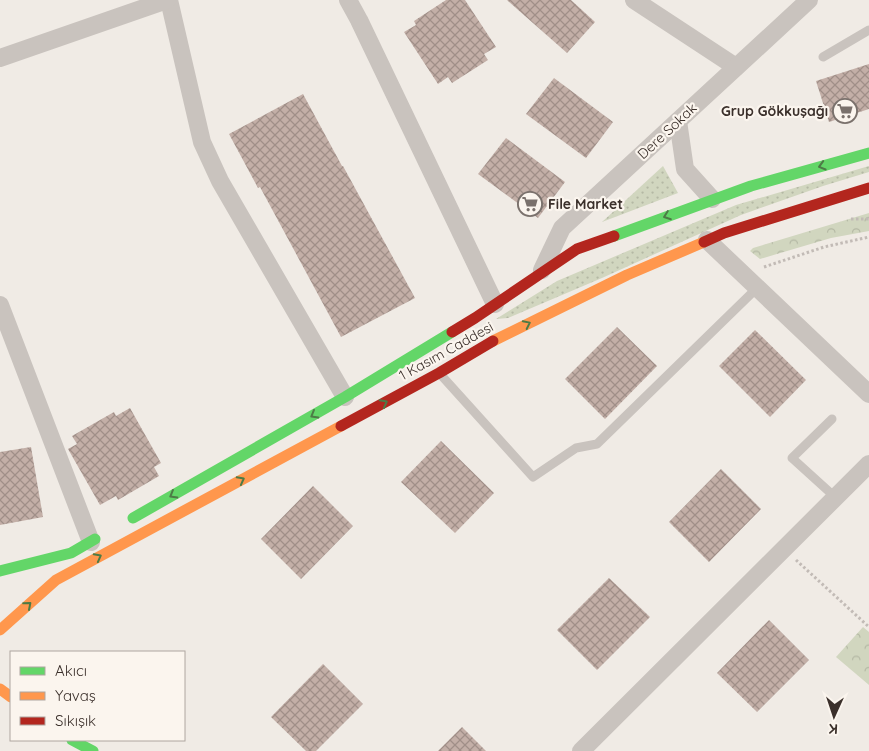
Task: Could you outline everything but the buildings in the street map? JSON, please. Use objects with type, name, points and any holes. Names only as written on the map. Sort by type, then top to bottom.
[{"type":"main road","name":"1 Kasım Caddesi","points":[[0,630],[56,580],[439,373],[481,330],[495,304],[577,249],[751,186],[869,153]]},
{"type":"main road","name":"1 Kasım Caddesi","points":[[126,522],[345,397],[481,330],[627,275],[724,233],[869,188]]},
{"type":"main road","points":[[0,571],[71,553],[108,532]]},
{"type":"main road","points":[[74,741],[93,751]]},
{"type":"street","points":[[0,58],[168,0],[202,142],[220,180],[345,397]]},
{"type":"street","points":[[348,0],[495,304]]},
{"type":"street","points":[[634,0],[736,67]]},
{"type":"street","name":"Dere Sokak","points":[[540,274],[562,228],[809,0]]},
{"type":"street","points":[[678,121],[685,169],[712,199]]},
{"type":"street","points":[[707,240],[762,280],[869,394]]},
{"type":"street","points":[[0,305],[91,542]]},
{"type":"street","points":[[581,751],[869,464]]},
{"type":"lane","points":[[823,57],[869,30]]},
{"type":"lane","points":[[439,373],[533,476],[576,448],[596,444],[762,280]]},
{"type":"lane","points":[[832,419],[792,458],[835,497]]},
{"type":"path","points":[[847,217],[854,215]]},
{"type":"path","points":[[764,267],[824,247],[869,237]]},
{"type":"path","points":[[762,280],[758,264],[771,274]]},
{"type":"path","points":[[784,548],[869,627]]},
{"type":"green space","points":[[663,166],[678,193],[602,222]]},
{"type":"green space","points":[[869,166],[869,172],[741,215],[508,318],[496,319],[557,281],[736,205]]},
{"type":"green space","points":[[869,213],[869,231],[831,238],[760,259],[750,251],[753,248]]},
{"type":"green space","points":[[863,627],[869,632],[869,685],[836,657]]},
{"type":"traffic: fast","points":[[614,236],[751,186],[869,153]]},
{"type":"traffic: fast","points":[[133,518],[345,397],[452,332]]},
{"type":"traffic: fast","points":[[0,571],[71,553],[95,539]]},
{"type":"traffic: fast","points":[[74,741],[93,751]]},
{"type":"traffic: slow","points":[[493,341],[627,275],[704,242]]},
{"type":"traffic: slow","points":[[0,630],[56,580],[341,426]]},
{"type":"traffic: slow","points":[[0,689],[10,696]]},
{"type":"traffic: jam","points":[[704,242],[724,233],[869,188]]},
{"type":"traffic: jam","points":[[452,332],[577,249],[614,236]]},
{"type":"traffic: jam","points":[[341,426],[439,373],[493,341]]},
{"type":"place","name":"Grup Gökkuşağı","points":[[845,111]]},
{"type":"place","name":"File Market","points":[[530,204]]}]
